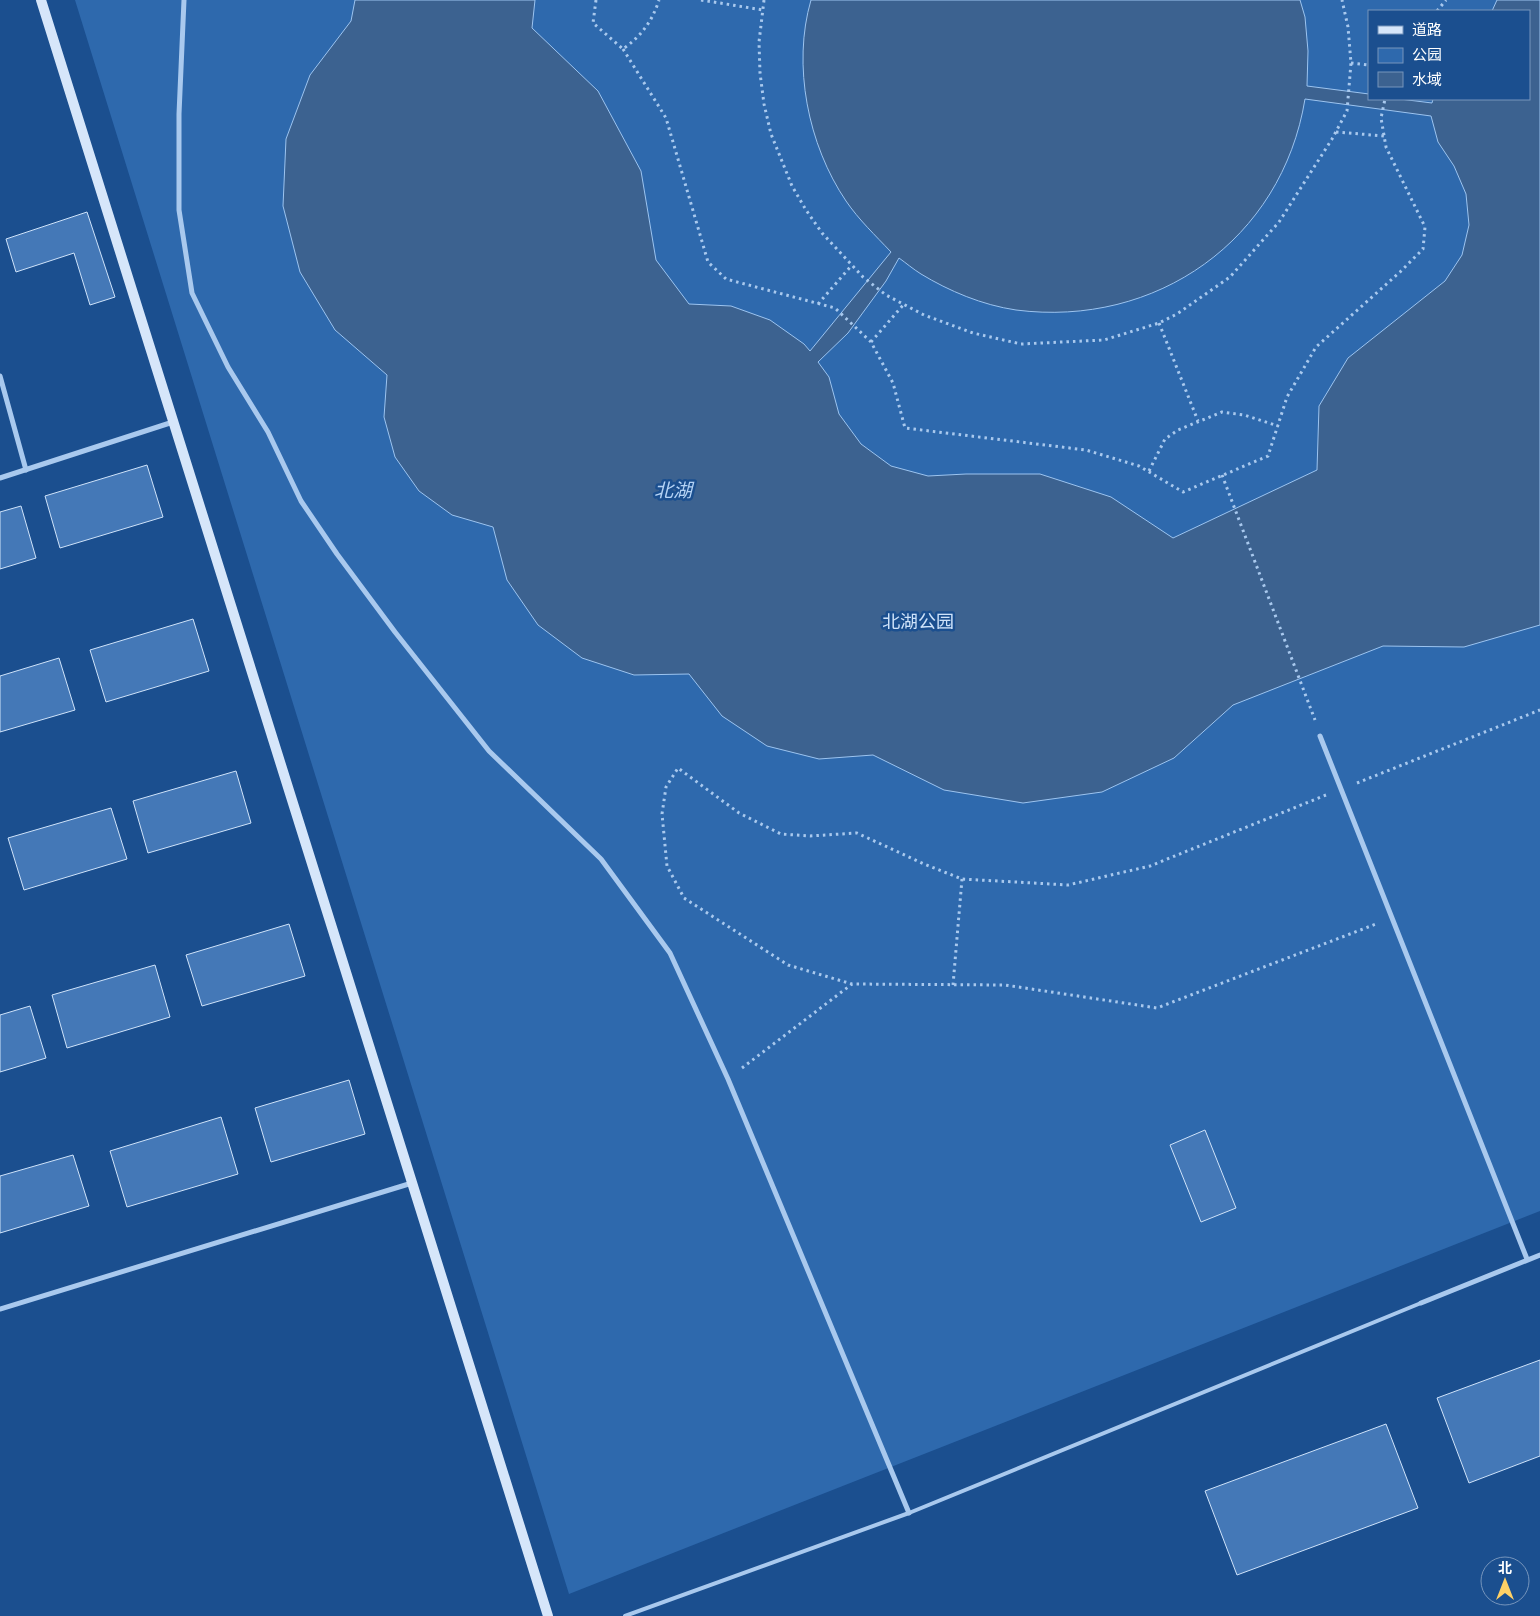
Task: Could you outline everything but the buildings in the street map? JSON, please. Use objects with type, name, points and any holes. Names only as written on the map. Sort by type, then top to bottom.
[{"type":"street","points":[[41,0],[548,1616]]},
{"type":"street","points":[[184,0],[179,114],[179,210],[192,293],[228,367],[268,432],[301,501],[337,554],[389,624],[489,751],[601,860],[670,953],[728,1079],[909,1513]]},
{"type":"street","points":[[0,376],[26,470]]},
{"type":"street","points":[[0,478],[174,422]]},
{"type":"street","points":[[1320,736],[1527,1259]]},
{"type":"street","points":[[0,1309],[412,1183]]},
{"type":"street","points":[[1421,1303],[1540,1255]]},
{"type":"lane","points":[[625,1616],[909,1513],[1421,1303]]},
{"type":"path","points":[[596,0],[592,24],[623,49],[666,118],[708,262],[726,279],[835,308],[870,342],[893,383],[905,428],[1086,450],[1140,466],[1183,492],[1268,456],[1286,398],[1316,347],[1423,249],[1425,227],[1386,147],[1381,118],[1385,100]]},
{"type":"path","points":[[623,49],[637,39],[648,25],[659,0]]},
{"type":"path","points":[[701,0],[763,10]]},
{"type":"path","points":[[764,0],[759,42],[760,73],[764,104],[771,134],[792,186],[822,233],[863,277],[886,295],[924,315],[973,333],[1021,344],[1104,340],[1159,323],[1177,314],[1230,277],[1279,222],[1336,132],[1347,111],[1351,63],[1348,27],[1342,0]]},
{"type":"path","points":[[1438,10],[1446,0]]},
{"type":"path","points":[[1351,63],[1368,64]]},
{"type":"path","points":[[1336,132],[1384,136]]},
{"type":"path","points":[[818,304],[852,264]]},
{"type":"path","points":[[870,342],[904,304]]},
{"type":"path","points":[[1159,323],[1198,421]]},
{"type":"path","points":[[1148,471],[1166,440],[1178,430],[1222,412],[1244,415],[1278,426]]},
{"type":"path","points":[[1222,475],[1320,736]]},
{"type":"path","points":[[1392,918],[1157,1008],[1005,985],[852,984],[788,965],[684,898],[667,866],[662,814],[666,787],[678,768],[739,813],[781,834],[810,836],[857,833],[924,864],[962,879],[1068,885],[1150,866],[1540,710]]},
{"type":"path","points":[[953,985],[962,879]]},
{"type":"path","points":[[728,1079],[852,984]]},
{"type":"green space","name":"北湖公园","points":[[75,0],[1540,0],[1540,1211],[569,1594]]},
{"type":"water","name":"北湖","points":[[355,0],[535,0],[532,28],[598,91],[641,171],[656,260],[689,304],[731,306],[770,320],[804,344],[810,351],[891,252],[846,201],[833,179],[813,130],[807,104],[803,51],[805,25],[811,0],[1300,0],[1305,17],[1308,51],[1307,86],[1368,94],[1368,100],[1408,100],[1432,103],[1433,100],[1530,100],[1530,10],[1492,10],[1497,0],[1540,0],[1540,625],[1464,647],[1383,646],[1233,705],[1174,758],[1102,792],[1023,803],[944,790],[873,755],[819,759],[767,746],[722,716],[689,674],[634,675],[582,658],[538,625],[507,580],[493,527],[452,515],[419,491],[395,457],[384,417],[387,375],[335,330],[300,272],[283,206],[286,139],[310,75],[351,21]],"holes":[[[1305,99],[1431,116],[1438,142],[1454,166],[1466,194],[1469,225],[1462,255],[1445,281],[1348,358],[1319,406],[1317,470],[1173,538],[1111,497],[1040,474],[928,476],[891,466],[861,444],[839,414],[829,377],[818,362],[848,333],[886,281],[899,258],[921,274],[943,286],[978,301],[1016,310],[1068,312],[1117,304],[1163,288],[1204,264],[1240,232],[1270,194],[1292,149]]]}]
